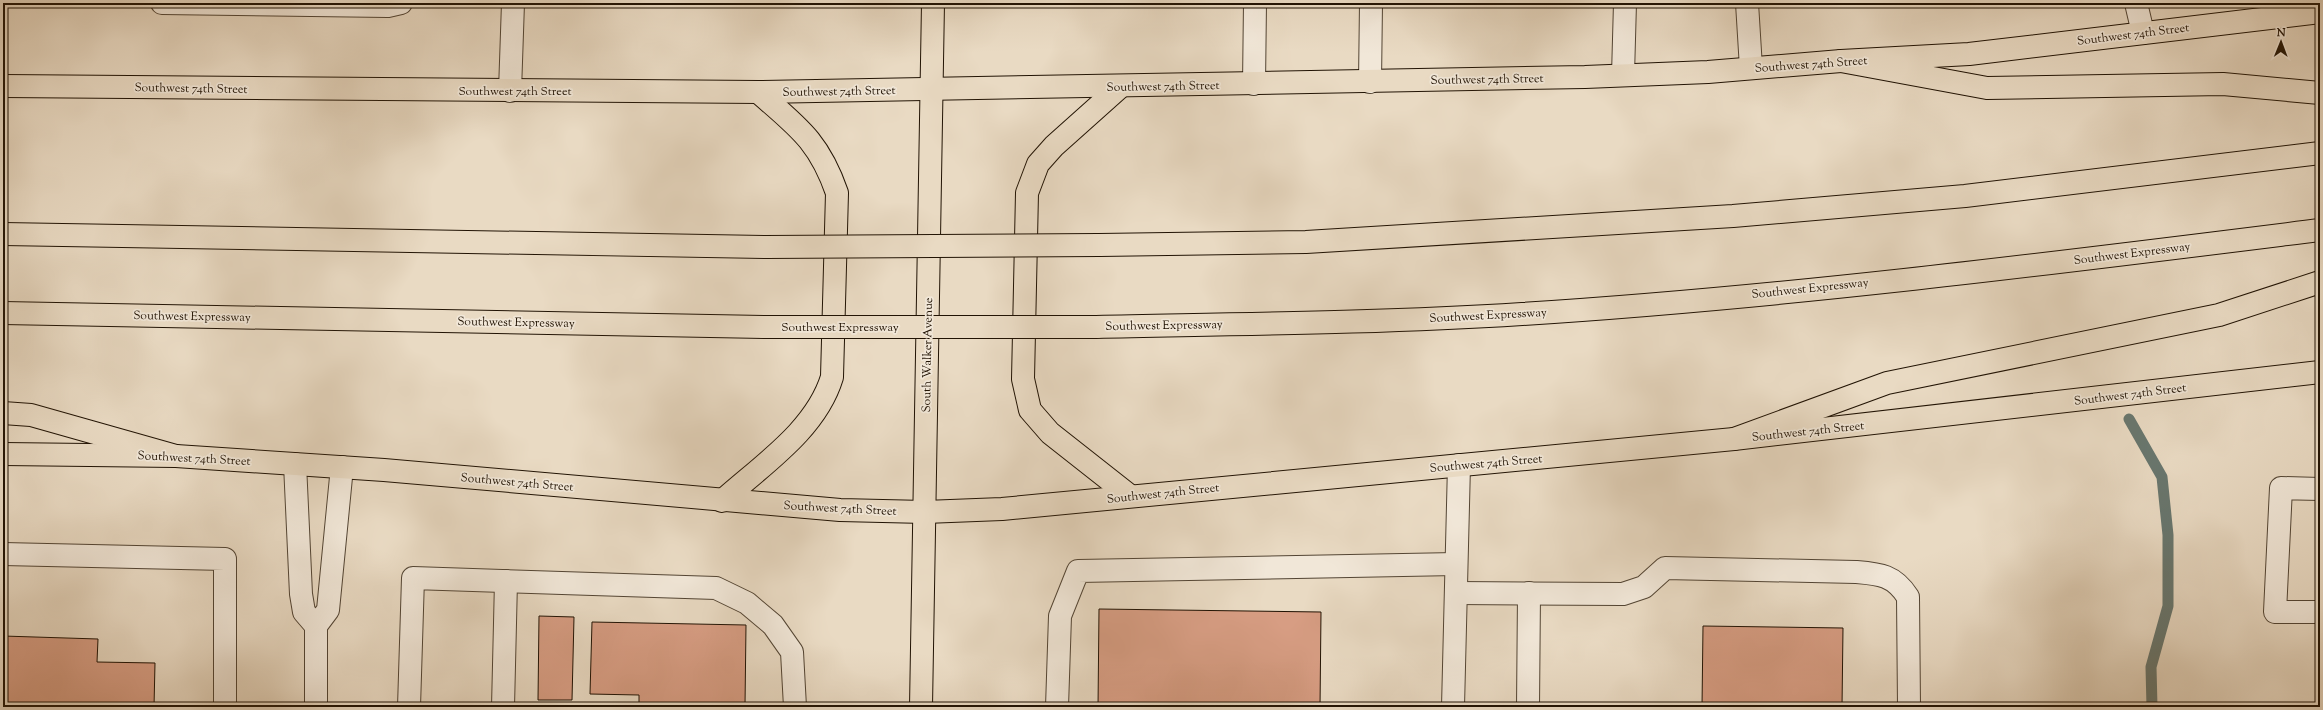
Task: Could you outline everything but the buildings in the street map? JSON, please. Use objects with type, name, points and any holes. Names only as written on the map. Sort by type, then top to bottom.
[{"type":"main road","name":"South Walker Avenue","points":[[921,707],[933,3]]},
{"type":"main road","name":"Southwest 74th Street","points":[[3,86],[758,92],[1120,87],[1623,75],[1969,54],[2320,12]]},
{"type":"main road","points":[[1840,61],[1987,88],[2223,84],[2320,93]]},
{"type":"main road","points":[[1120,87],[1054,146],[1038,164],[1027,193],[1023,379],[1030,410],[1050,433],[1130,496]]},
{"type":"main road","points":[[722,501],[809,420],[826,394],[832,377],[837,193],[826,165],[807,135],[758,92]]},
{"type":"main road","points":[[3,234],[766,248],[1306,242],[1725,216],[1965,196],[2320,153]]},
{"type":"main road","name":"Southwest Expressway","points":[[3,313],[764,327],[1096,327],[1310,322],[1529,313],[1989,271],[2320,230]]},
{"type":"main road","points":[[1734,439],[1887,383],[2219,315],[2320,282]]},
{"type":"main road","name":"Southwest 74th Street","points":[[3,454],[176,456],[342,467],[840,510],[925,512],[1002,509],[1734,439],[2320,372]]},
{"type":"main road","points":[[3,413],[32,415],[176,456]]},
{"type":"lane","points":[[162,3],[388,6],[401,3]]},
{"type":"lane","points":[[510,91],[513,3]]},
{"type":"lane","points":[[1254,84],[1255,3]]},
{"type":"lane","points":[[1370,82],[1371,3]]},
{"type":"lane","points":[[1623,75],[1624,3]]},
{"type":"lane","points":[[1747,3],[1750,68]]},
{"type":"lane","points":[[2136,3],[2142,33]]},
{"type":"lane","points":[[295,464],[301,594],[304,612],[316,626]]},
{"type":"lane","points":[[1454,707],[1458,465]]},
{"type":"lane","points":[[316,707],[316,626],[328,610],[342,467]]},
{"type":"lane","points":[[2320,489],[2281,488],[2275,612],[2320,612]]},
{"type":"lane","points":[[3,554],[225,559],[225,707]]},
{"type":"lane","points":[[1057,707],[1060,616],[1078,571],[1456,564]]},
{"type":"lane","points":[[1456,593],[1623,594],[1644,587],[1665,568],[1878,574],[1900,585],[1908,597],[1909,707]]},
{"type":"lane","points":[[409,707],[413,578],[716,588],[747,603],[773,626],[792,652],[795,707]]},
{"type":"lane","points":[[503,707],[506,581]]},
{"type":"lane","points":[[1528,707],[1529,593]]},
{"type":"waterway","points":[[2129,419],[2162,477],[2168,535],[2168,606],[2151,667],[2152,707]]}]
